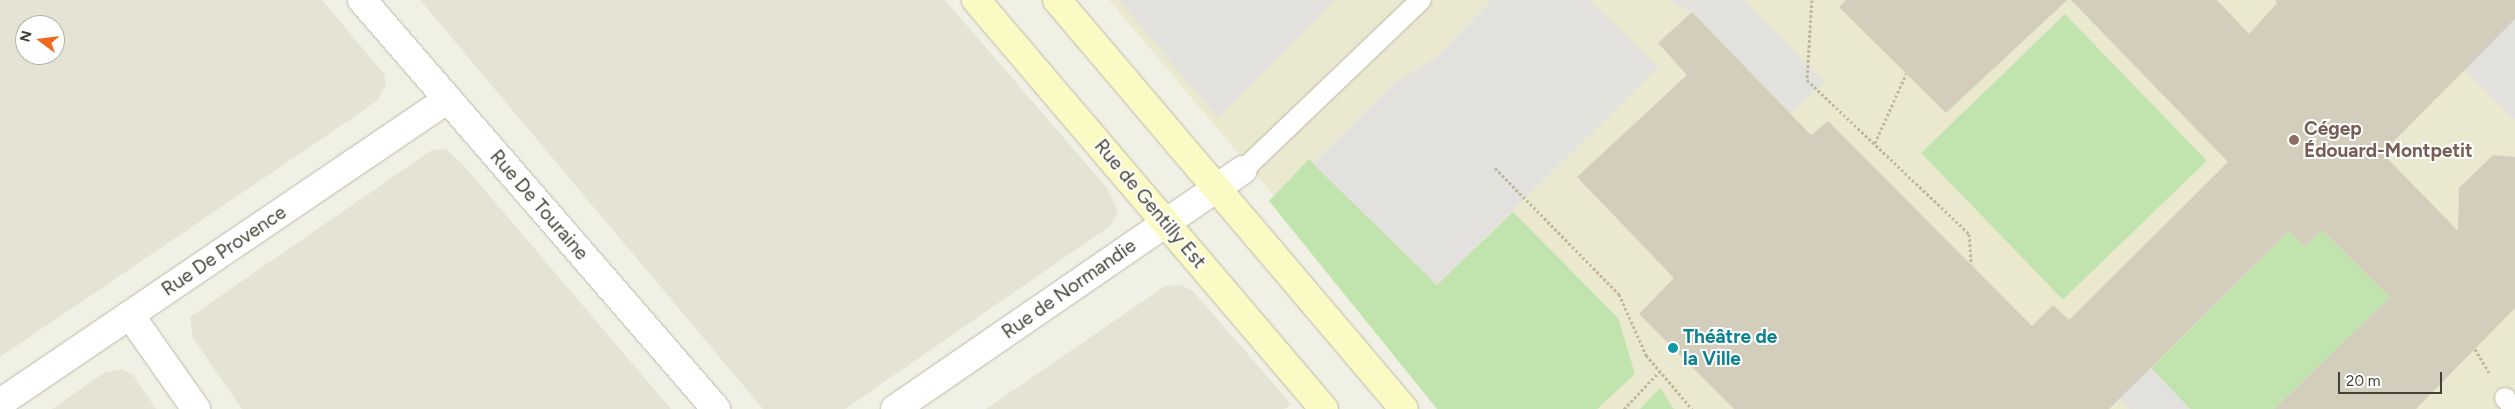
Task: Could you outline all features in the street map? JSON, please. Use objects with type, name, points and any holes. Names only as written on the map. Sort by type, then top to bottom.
[{"type":"street","name":"Rue De Touraine","points":[[362,0],[716,409]]},
{"type":"street","name":"Rue de Gentilly Est","points":[[976,0],[1324,409]]},
{"type":"street","points":[[1057,0],[1404,409]]},
{"type":"street","name":"Rue De Provence","points":[[0,403],[448,99]]},
{"type":"street","name":"Rue de Normandie","points":[[896,409],[1243,170]]},
{"type":"street","points":[[130,315],[196,409]]},
{"type":"lane","points":[[1243,170],[1421,0]]},
{"type":"path","points":[[1812,0],[1807,80],[1969,234],[1971,264]]},
{"type":"path","points":[[1875,143],[1906,74]]},
{"type":"path","points":[[1495,168],[1619,294],[1646,355],[1692,409]]},
{"type":"path","points":[[1624,409],[1660,372]]},
{"type":"shaded area","points":[[0,0],[322,0],[384,74],[386,85],[378,99],[0,357]]},
{"type":"shaded area","points":[[420,0],[945,0],[1107,188],[1118,211],[1110,226],[845,409],[763,409]]},
{"type":"shaded area","points":[[1109,0],[2515,0],[2515,409],[1454,409]]},
{"type":"shaded area","points":[[1119,0],[1335,0],[1218,118]]},
{"type":"shaded area","points":[[1492,0],[1589,0],[1658,67],[1437,285],[1313,164],[1395,83],[1438,56]]},
{"type":"shaded area","points":[[1669,0],[1744,0],[1824,82],[1791,114],[1692,12]]},
{"type":"shaded area","points":[[2515,19],[2515,120],[2464,69]]},
{"type":"shaded area","points":[[446,149],[465,167],[671,409],[242,409],[193,338],[190,317],[432,150]]},
{"type":"shaded area","points":[[1181,285],[1193,291],[1291,404],[1284,409],[986,409],[1165,286]]},
{"type":"shaded area","points":[[2151,368],[2190,409],[2129,409],[2119,399]]},
{"type":"shaded area","points":[[122,369],[134,376],[156,409],[52,409],[105,372]]},
{"type":"green space","points":[[2065,14],[2207,161],[2063,300],[1921,153]]},
{"type":"green space","points":[[1309,159],[1437,285],[1513,212],[1618,318],[1635,374],[1597,409],[1437,409],[1269,201]]},
{"type":"green space","points":[[2322,230],[2390,297],[2274,409],[2190,409],[2151,368],[2289,231],[2305,247]]},
{"type":"green space","points":[[1660,388],[1674,409],[1640,409]]},
{"type":"building","points":[[1846,0],[2067,0],[1946,113],[1839,7]]},
{"type":"building","points":[[2071,0],[2217,0],[2249,34],[2277,3],[2275,0],[2515,0],[2515,19],[2382,153],[2458,231],[2459,188],[2493,155],[2515,157],[2515,308],[2416,409],[2274,409],[2390,297],[2322,230],[2305,247],[2289,231],[2109,409],[1734,409],[1639,314],[1674,278],[1577,177],[1687,75],[1658,43],[1692,12],[1811,135],[1828,121],[2032,326],[2053,305],[2069,320],[2228,162]]},
{"type":"place","name":"Cégep Édouard-Montpetit","points":[[2294,140]]},
{"type":"place","name":"Théâtre de la Ville","points":[[1673,348]]}]
